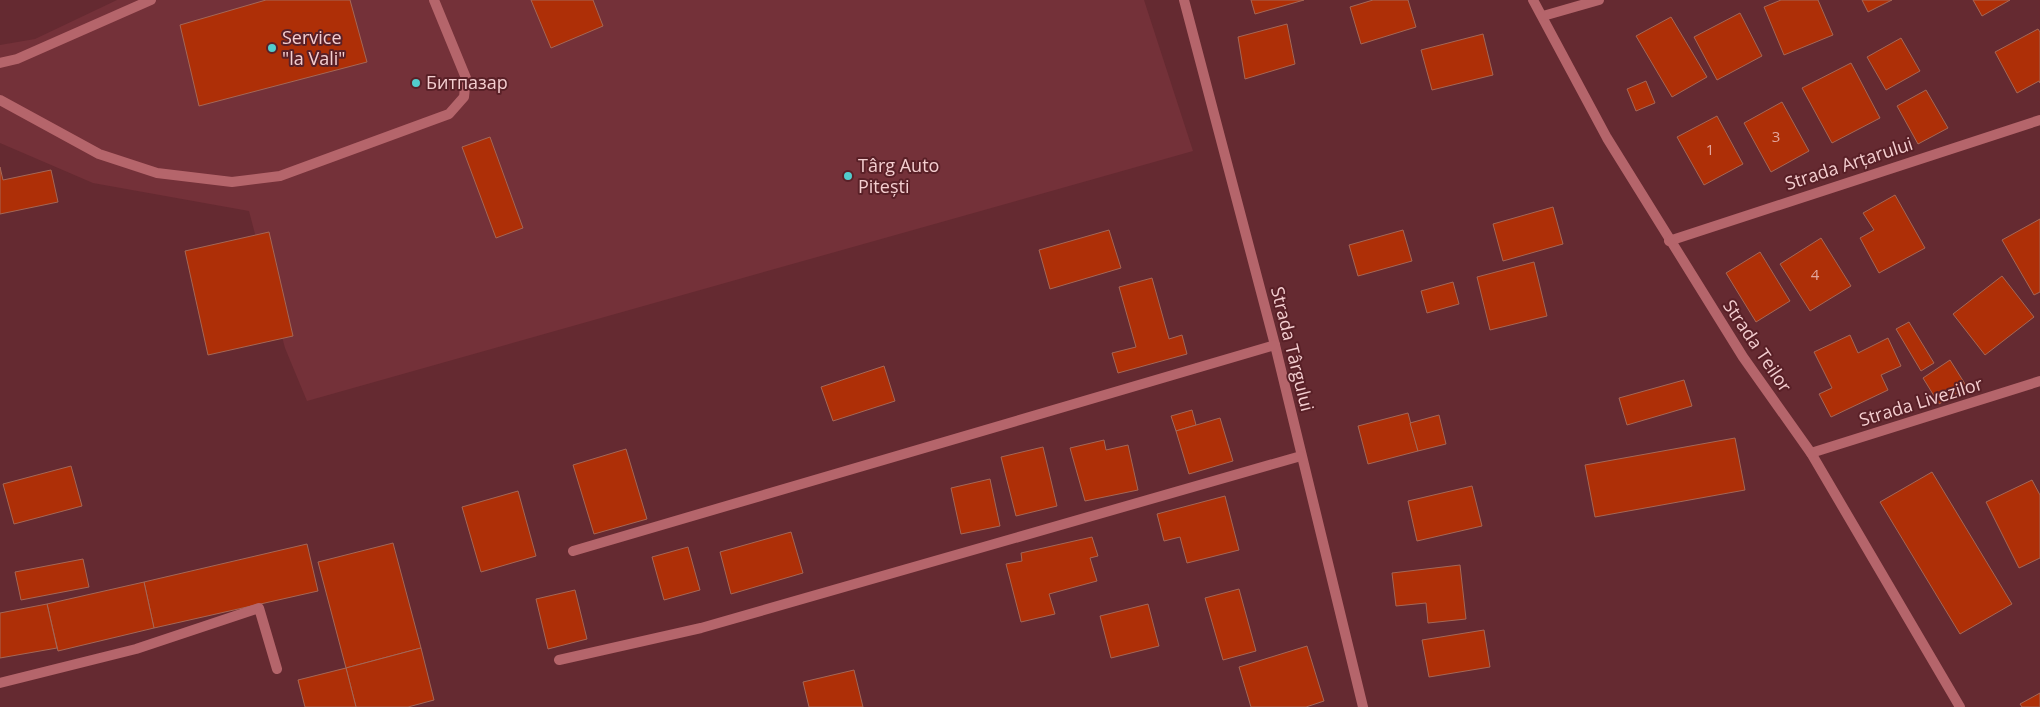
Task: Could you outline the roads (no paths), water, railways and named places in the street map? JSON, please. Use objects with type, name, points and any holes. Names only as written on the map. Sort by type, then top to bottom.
[{"type":"street","points":[[0,63],[17,59],[151,0]]},
{"type":"street","points":[[0,100],[99,154],[157,173],[232,182],[280,176],[449,114],[464,97],[466,78],[434,0]]},
{"type":"street","name":"Strada Târgului","points":[[1184,0],[1275,345],[1363,707]]},
{"type":"street","name":"Strada Teilor","points":[[1533,0],[1607,138],[1743,357],[1811,454],[1960,707]]},
{"type":"street","points":[[1543,16],[1599,0]]},
{"type":"street","name":"Strada Arțarului","points":[[1669,240],[2040,120]]},
{"type":"street","points":[[574,552],[1275,345]]},
{"type":"street","name":"Strada Livezilor","points":[[1811,454],[2040,381]]},
{"type":"street","points":[[559,660],[701,628],[1301,456]]},
{"type":"street","points":[[0,683],[136,648],[259,608],[277,669]]},
{"type":"place","name":"Service \"la Vali\"","points":[[272,48]]},
{"type":"place","name":"Битпазар","points":[[416,83]]},
{"type":"place","name":"Târg Auto Pitești","points":[[848,176]]}]
